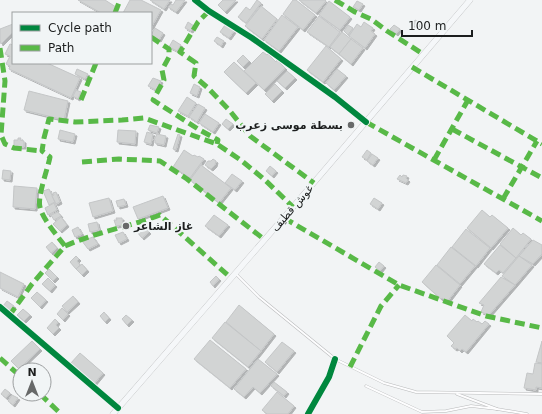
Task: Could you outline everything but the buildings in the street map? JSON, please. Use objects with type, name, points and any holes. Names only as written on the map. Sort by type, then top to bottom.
[{"type":"main road","name":"غوش قطيف","points":[[113,414],[470,0]]},
{"type":"street","points":[[195,0],[209,11],[252,38],[366,122]]},
{"type":"street","points":[[0,307],[118,408]]},
{"type":"street","points":[[308,414],[329,377],[335,359]]},
{"type":"lane","points":[[235,273],[259,297],[335,359],[384,383],[416,392],[542,394]]},
{"type":"lane","points":[[366,386],[422,412],[446,411],[471,406],[527,414]]},
{"type":"lane","points":[[456,393],[497,409]]},
{"type":"marked path","points":[[115,12],[120,0]]},
{"type":"marked path","points":[[335,0],[355,12],[371,19],[423,54]]},
{"type":"marked path","points":[[209,11],[198,22],[180,52],[196,63],[194,76],[230,111],[250,136],[314,183]]},
{"type":"marked path","points":[[152,38],[169,49],[169,57],[162,70],[164,80],[153,100],[218,140],[217,144]]},
{"type":"marked path","points":[[0,48],[5,81],[1,135],[5,144],[14,148],[42,151]]},
{"type":"marked path","points":[[81,100],[96,64]]},
{"type":"marked path","points":[[412,67],[542,144]]},
{"type":"marked path","points":[[434,160],[468,100]]},
{"type":"marked path","points":[[9,316],[32,284],[65,246],[47,222],[41,211],[39,202],[50,157],[42,151],[49,119],[75,122],[144,118],[217,144],[242,161],[265,180],[293,207]]},
{"type":"marked path","points":[[366,122],[542,221]]},
{"type":"marked path","points":[[452,129],[542,178]]},
{"type":"marked path","points":[[503,199],[537,141]]},
{"type":"marked path","points":[[82,162],[119,159],[160,161],[187,179],[265,240]]},
{"type":"marked path","points":[[65,246],[160,215],[231,278]]},
{"type":"marked path","points":[[284,218],[399,285],[486,316],[542,328]]},
{"type":"marked path","points":[[350,367],[381,306],[399,285]]},
{"type":"marked path","points":[[0,358],[12,369]]},
{"type":"marked path","points":[[48,402],[61,414]]},
{"type":"cycle path","points":[[195,0],[209,11],[252,38],[335,97],[366,122]]},
{"type":"cycle path","points":[[0,307],[118,408]]},
{"type":"cycle path","points":[[308,414],[329,377],[335,359]]},
{"type":"place","name":"بسطة موسى زعرب","points":[[351,125]]},
{"type":"place","name":"غاز الشاعر","points":[[126,226]]}]
